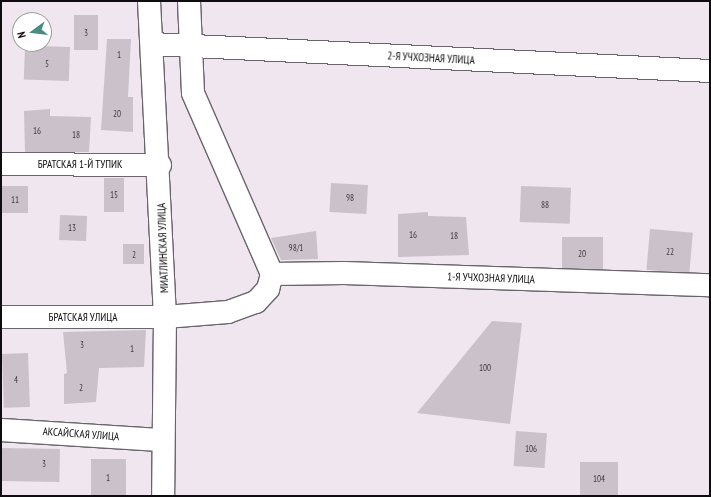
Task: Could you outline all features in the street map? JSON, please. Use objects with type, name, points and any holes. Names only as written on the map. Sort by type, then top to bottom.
[{"type":"street","name":"МИАТЛИНСКАЯ УЛИЦА","points":[[150,1],[160,165],[165,317],[161,440],[163,496]]},
{"type":"street","points":[[189,1],[189,48],[193,93],[272,274]]},
{"type":"street","name":"2-Я УЧХОЗНАЯ УЛИЦА","points":[[152,44],[189,48],[710,71]]},
{"type":"street","name":"БРАТСКАЯ 1-Й ТУПИК","points":[[1,164],[160,165]]},
{"type":"street","name":"1-Я УЧХОЗНАЯ УЛИЦА","points":[[272,274],[344,273],[710,285]]},
{"type":"street","name":"БРАТСКАЯ УЛИЦА","points":[[1,317],[165,317],[228,312],[256,302],[268,289],[272,274]]},
{"type":"street","name":"АКСАЙСКАЯ УЛИЦА","points":[[1,430],[161,440]]},
{"type":"building","points":[[74,15],[98,15],[98,50],[74,50]]},
{"type":"building","points":[[107,39],[131,39],[128,97],[133,97],[133,132],[101,130]]},
{"type":"building","points":[[52,46],[70,47],[69,81],[24,79],[25,52],[52,52]]},
{"type":"building","points":[[50,109],[50,116],[91,117],[89,152],[25,152],[24,111]]},
{"type":"building","points":[[104,178],[124,178],[124,212],[104,212]]},
{"type":"building","points":[[331,183],[368,185],[366,214],[329,212]]},
{"type":"building","points":[[2,186],[28,186],[28,213],[2,213]]},
{"type":"building","points":[[521,186],[571,188],[570,224],[520,222]]},
{"type":"building","points":[[428,212],[428,216],[466,217],[469,255],[398,257],[398,214]]},
{"type":"building","points":[[60,215],[87,216],[86,241],[59,240]]},
{"type":"building","points":[[650,229],[693,233],[689,274],[646,270]]},
{"type":"building","points":[[316,231],[318,259],[281,260],[271,238]]},
{"type":"building","points":[[562,237],[603,237],[603,269],[562,269]]},
{"type":"building","points":[[123,244],[144,244],[144,264],[123,264]]},
{"type":"building","points":[[492,321],[522,323],[510,424],[417,413]]},
{"type":"building","points":[[146,330],[144,367],[99,368],[96,402],[64,404],[64,374],[67,373],[63,332]]},
{"type":"building","points":[[28,353],[30,407],[4,408],[2,354]]},
{"type":"building","points":[[516,431],[547,433],[544,468],[514,466]]},
{"type":"building","points":[[1,448],[60,449],[59,482],[1,481]]},
{"type":"building","points":[[91,459],[126,459],[126,496],[91,496]]},
{"type":"building","points":[[580,462],[618,462],[618,496],[580,496]]}]
